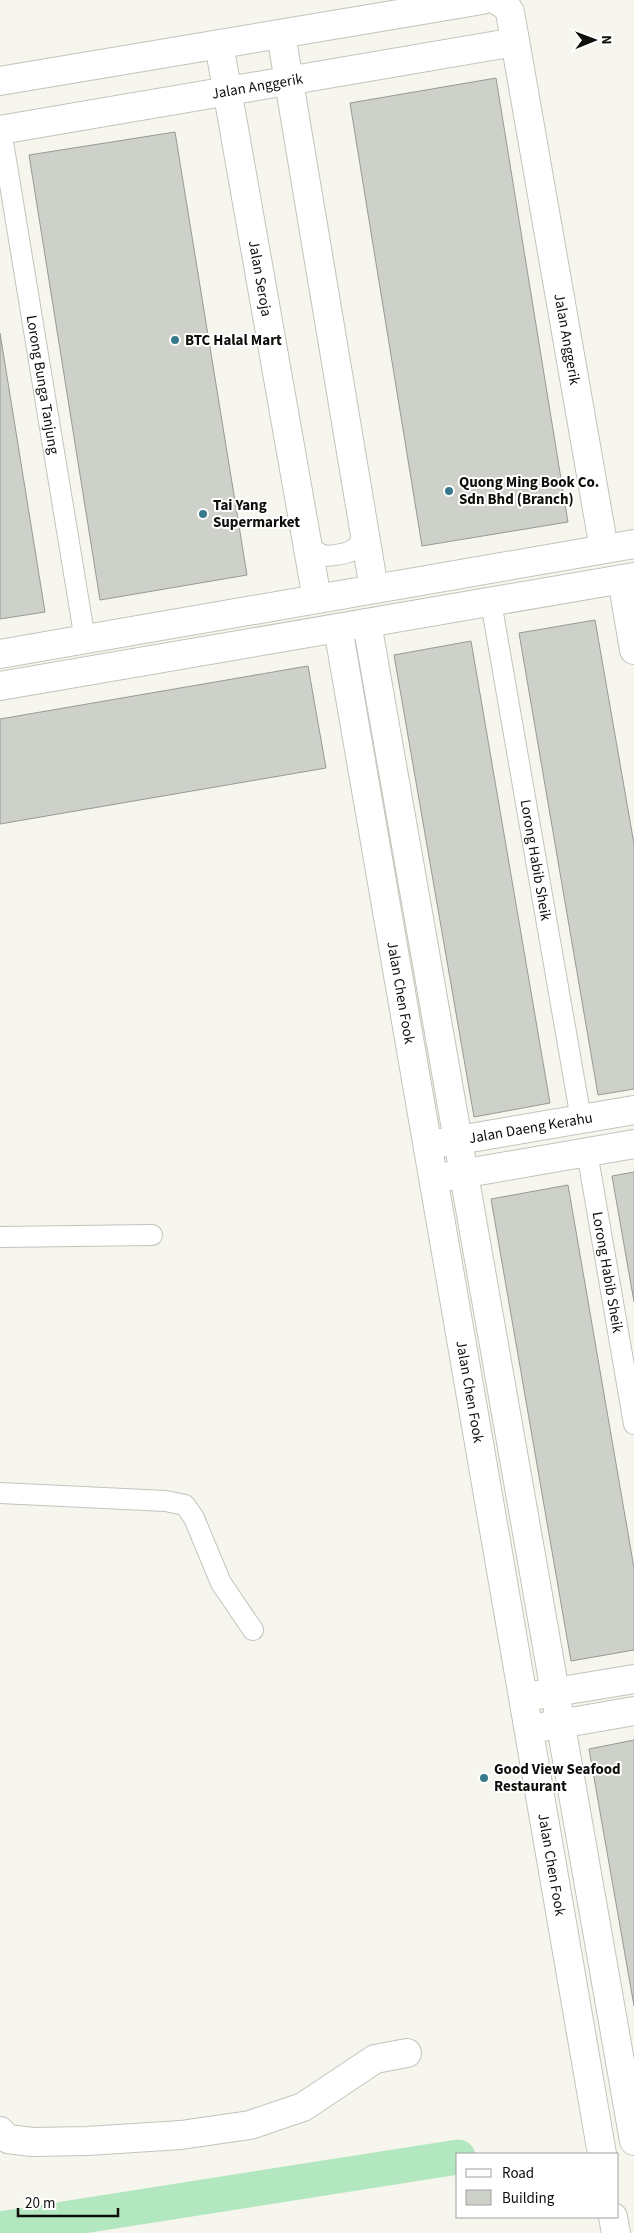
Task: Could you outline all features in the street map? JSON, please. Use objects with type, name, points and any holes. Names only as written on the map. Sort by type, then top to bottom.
[{"type":"street","points":[[0,81],[482,0]]},
{"type":"street","name":"Jalan Anggerik","points":[[496,0],[506,6],[510,12],[604,549]]},
{"type":"street","points":[[281,34],[374,589]]},
{"type":"street","name":"Jalan Anggerik","points":[[0,130],[515,42]]},
{"type":"street","name":"Jalan Seroja","points":[[219,44],[317,599]]},
{"type":"street","points":[[0,654],[634,544]]},
{"type":"street","points":[[0,686],[628,578],[634,650]]},
{"type":"street","name":"Jalan Chen Fook","points":[[367,623],[560,1724],[630,2100],[633,2134]]},
{"type":"street","name":"Jalan Chen Fook","points":[[338,628],[601,2145]]},
{"type":"street","name":"Jalan Daeng Kerahu","points":[[427,1145],[634,1110]]},
{"type":"street","points":[[433,1179],[634,1144]]},
{"type":"street","points":[[523,1698],[634,1678]]},
{"type":"street","points":[[528,1729],[634,1711]]},
{"type":"street","points":[[0,2131],[8,2140],[32,2142],[87,2141],[181,2135],[250,2125],[303,2107],[375,2059],[406,2053]]},
{"type":"street","points":[[594,2107],[630,2100]]},
{"type":"street","points":[[601,2145],[633,2134]]},
{"type":"street","points":[[613,2218],[616,2233]]},
{"type":"lane","name":"Lorong Bunga Tanjung","points":[[0,130],[85,640]]},
{"type":"lane","points":[[307,546],[324,556],[352,551],[358,547],[364,531]]},
{"type":"lane","name":"Lorong Habib Sheik","points":[[491,602],[581,1119]]},
{"type":"lane","name":"Lorong Habib Sheik","points":[[586,1152],[634,1424]]},
{"type":"lane","points":[[0,1237],[152,1235]]},
{"type":"lane","points":[[0,1493],[166,1501],[185,1505],[194,1518],[221,1583],[253,1630]]},
{"type":"building","points":[[496,78],[568,522],[422,546],[350,103]]},
{"type":"building","points":[[175,132],[247,575],[100,600],[29,155]]},
{"type":"building","points":[[0,333],[45,612],[0,619]]},
{"type":"building","points":[[595,620],[634,844],[634,1089],[598,1095],[519,633]]},
{"type":"building","points":[[471,641],[550,1103],[474,1117],[394,655]]},
{"type":"building","points":[[308,666],[326,768],[0,824],[0,719]]},
{"type":"building","points":[[634,1172],[634,1302],[612,1176]]},
{"type":"building","points":[[568,1185],[634,1568],[634,1650],[571,1661],[491,1199]]},
{"type":"building","points":[[634,1740],[634,2006],[589,1749]]},
{"type":"waterway","points":[[0,2229],[456,2157]]},
{"type":"place","name":"BTC Halal Mart","points":[[175,340]]},
{"type":"place","name":"Quong Ming Book Co. Sdn Bhd (Branch)","points":[[449,491]]},
{"type":"place","name":"Tai Yang Supermarket","points":[[203,514]]},
{"type":"place","name":"Good View Seafood Restaurant","points":[[484,1778]]}]
